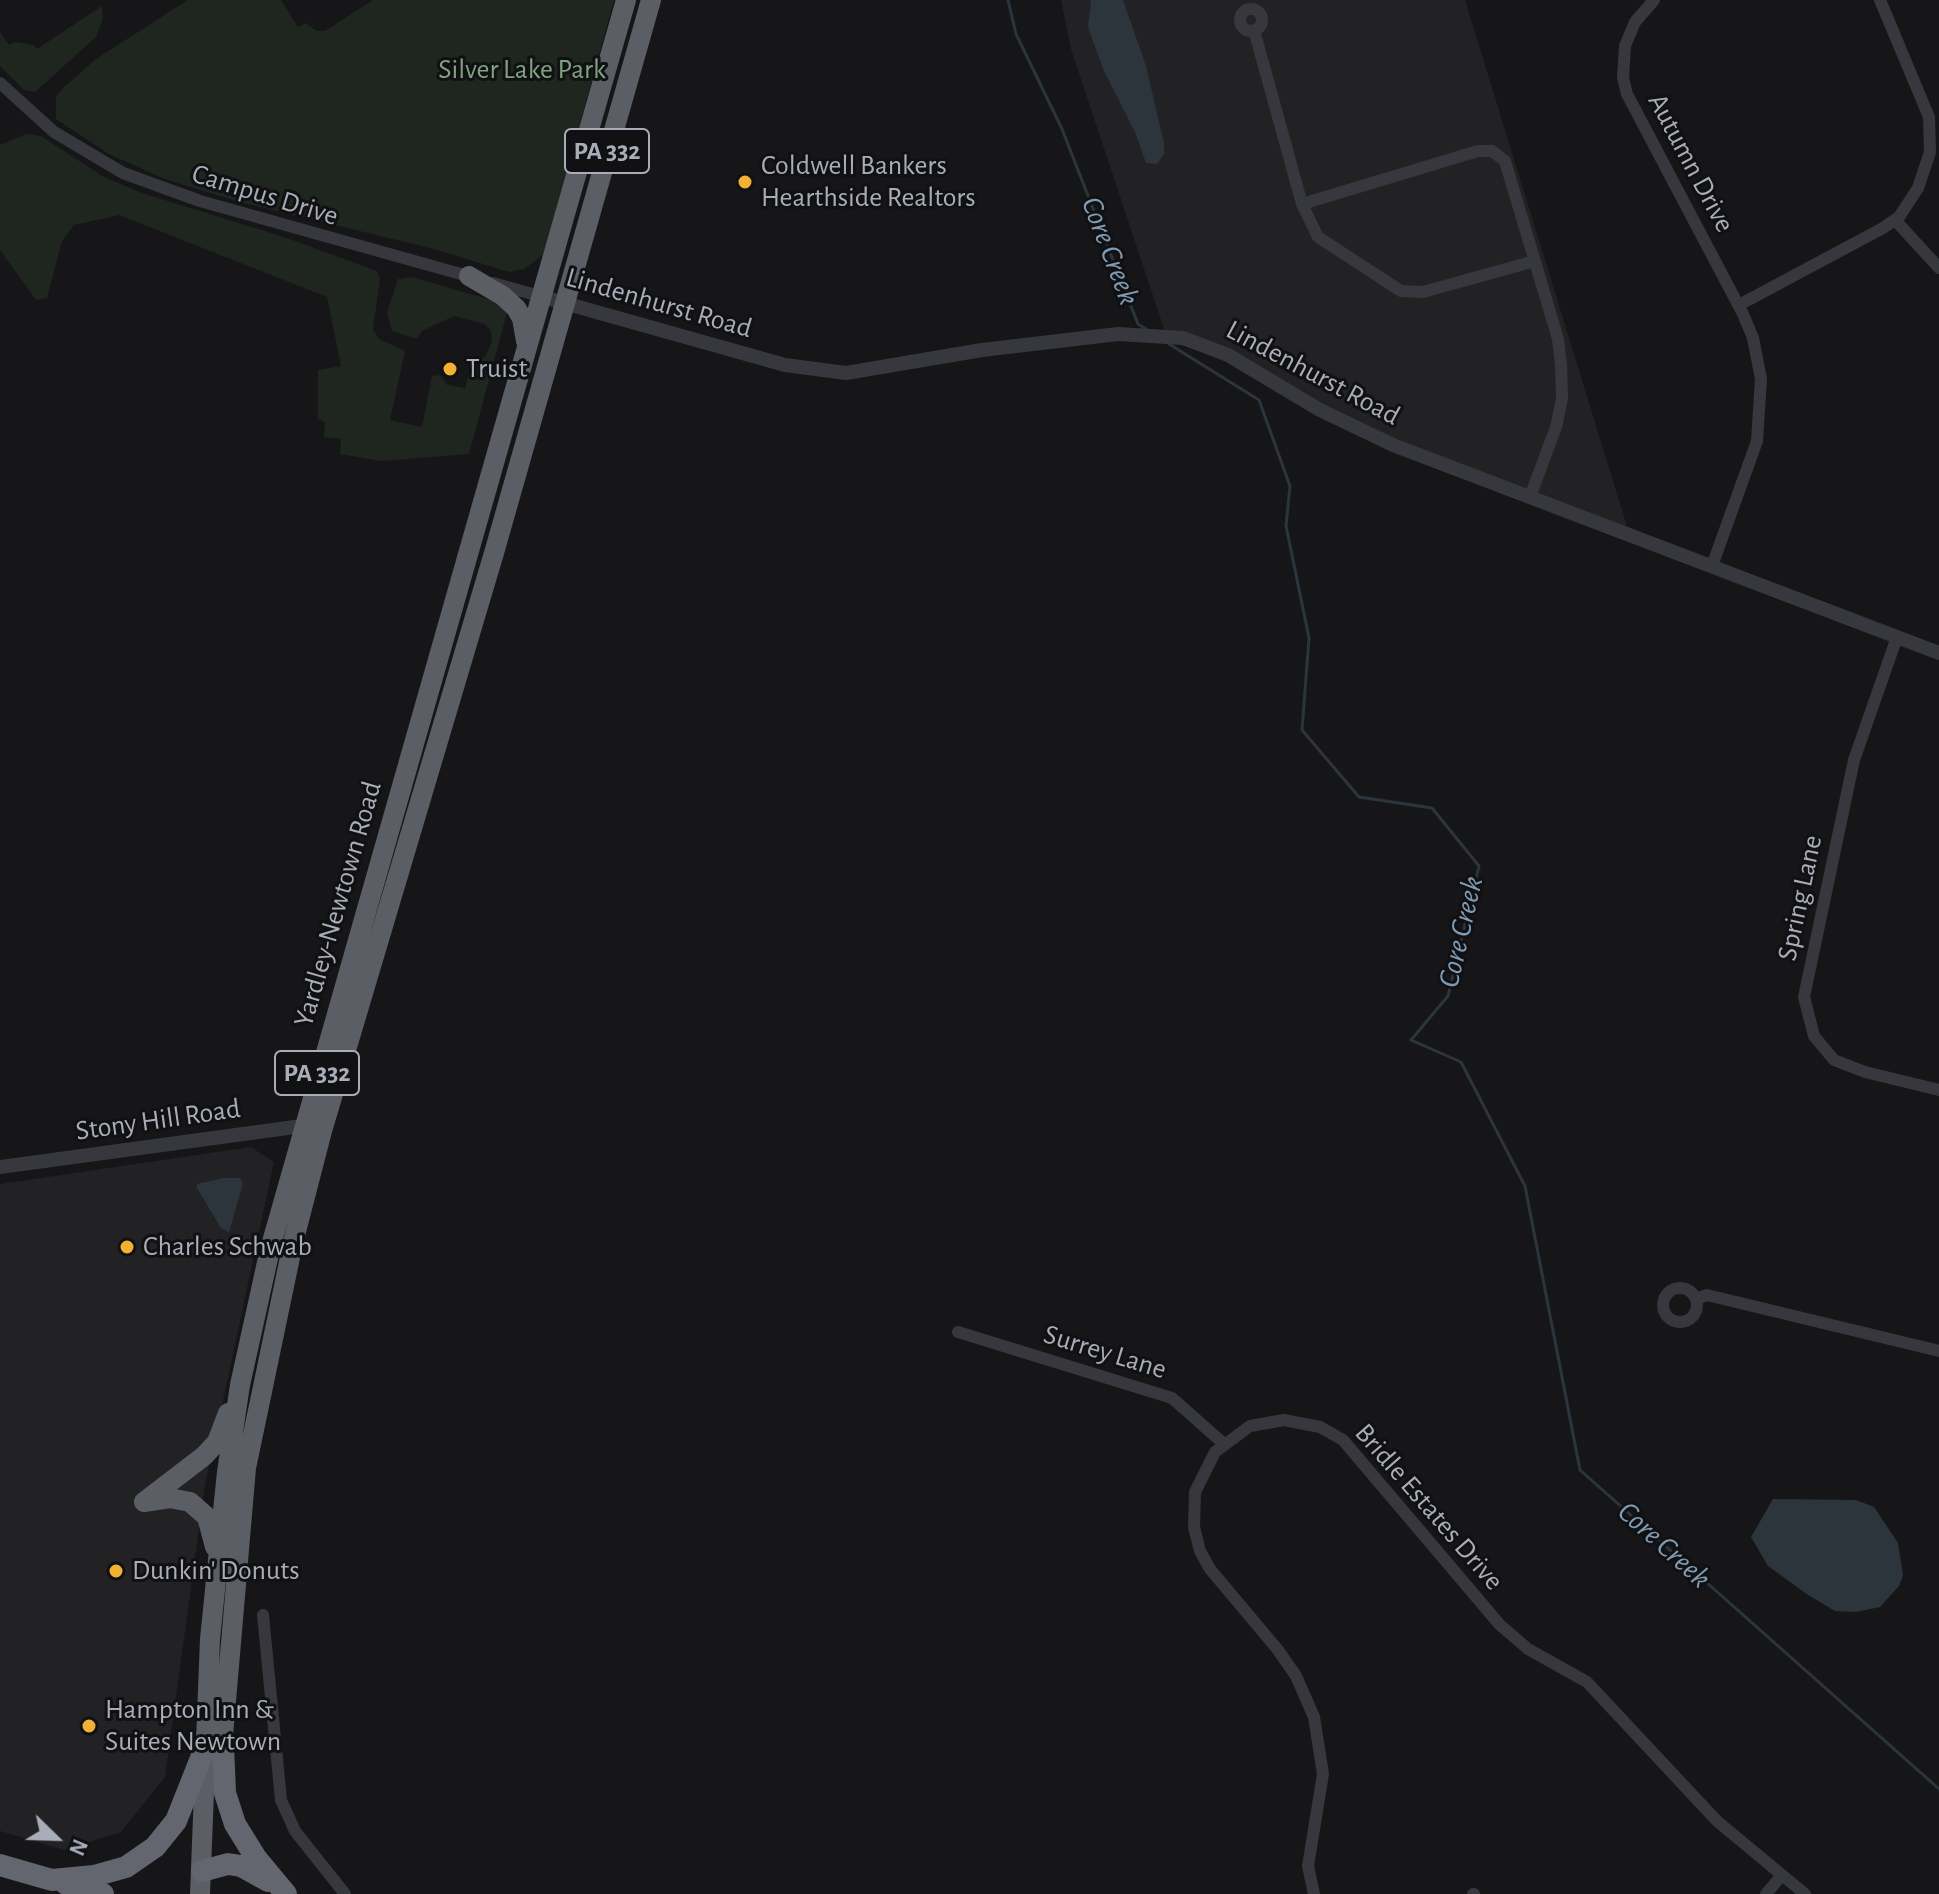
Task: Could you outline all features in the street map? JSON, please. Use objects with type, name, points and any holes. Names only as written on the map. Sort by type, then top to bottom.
[{"type":"highway","name":"PA 332","points":[[543,297],[626,0]]},
{"type":"highway","name":"PA 332","points":[[564,303],[651,0]]},
{"type":"highway","points":[[469,276],[503,296],[516,308],[522,318],[527,349]]},
{"type":"highway","name":"Yardley-Newtown Road","points":[[200,1894],[246,1468],[312,1128],[543,297]]},
{"type":"highway","name":"Yardley-Newtown Road","points":[[214,1747],[218,1561],[240,1385],[259,1297],[494,553],[564,303]]},
{"type":"highway","points":[[218,1561],[207,1517],[190,1502],[170,1498],[144,1502],[204,1456],[217,1442],[228,1417],[244,1332],[259,1297]]},
{"type":"highway","points":[[52,1880],[117,1871],[155,1847],[176,1821],[214,1747]]},
{"type":"highway","points":[[214,1747],[235,1824],[256,1858],[284,1892]]},
{"type":"highway","points":[[0,1865],[103,1894]]},
{"type":"highway","points":[[202,1871],[218,1865],[241,1866],[284,1892]]},
{"type":"street","name":"Autumn Drive","points":[[1654,0],[1635,22],[1625,46],[1623,78],[1627,94],[1739,305],[1759,359],[1762,407],[1754,450],[1712,566]]},
{"type":"street","points":[[1739,305],[1895,220],[1918,188],[1930,152],[1931,132],[1923,97],[1880,0]]},
{"type":"street","points":[[1254,30],[1302,204],[1318,237],[1401,291],[1423,292],[1535,261]]},
{"type":"street","name":"Campus Drive","points":[[0,83],[54,132],[123,173],[200,201],[543,297]]},
{"type":"street","points":[[1302,204],[1478,151],[1492,151],[1505,161],[1558,339],[1562,399],[1556,427],[1530,497]]},
{"type":"street","points":[[1895,220],[1939,268]]},
{"type":"street","name":"Lindenhurst Road","points":[[543,297],[785,365],[846,373],[982,350],[1143,333],[1166,335],[1228,355],[1354,429],[1939,653]]},
{"type":"street","name":"Spring Lane","points":[[1897,637],[1854,760],[1804,997],[1814,1036],[1834,1060],[1865,1072],[1939,1090]]},
{"type":"street","name":"Stony Hill Road","points":[[0,1167],[312,1128]]},
{"type":"street","points":[[1696,1299],[1707,1295],[1939,1351]]},
{"type":"street","name":"Surrey Lane","points":[[958,1332],[1172,1398],[1224,1444]]},
{"type":"street","name":"Bridle Estates Drive","points":[[1314,1894],[1308,1866],[1323,1774],[1314,1717],[1296,1676],[1210,1569],[1196,1538],[1195,1492],[1206,1466],[1224,1444],[1250,1426],[1284,1420],[1320,1427],[1343,1440],[1500,1625],[1528,1649],[1562,1666],[1598,1691],[1717,1821],[1805,1894]]},
{"type":"street","points":[[263,1615],[281,1800],[295,1831],[345,1894]]},
{"type":"street","points":[[1766,1894],[1782,1875]]},
{"type":"shaded area","points":[[1061,0],[1465,0],[1630,536],[1393,445],[1249,366],[1166,335],[1071,49]]},
{"type":"shaded area","points":[[1091,0],[1123,0],[1146,66],[1164,143],[1164,154],[1157,164],[1146,163],[1135,132],[1103,69],[1088,27]]},
{"type":"shaded area","points":[[251,1147],[274,1162],[205,1485],[165,1777],[121,1832],[64,1850],[0,1831],[0,1184]]},
{"type":"shaded area","points":[[240,1178],[243,1183],[229,1232],[221,1228],[197,1188],[197,1184]]},
{"type":"shaded area","points":[[1773,1499],[1856,1500],[1874,1507],[1898,1543],[1903,1575],[1899,1586],[1880,1607],[1856,1612],[1835,1611],[1808,1595],[1768,1566],[1751,1537]]},
{"type":"green space","name":"Silver Lake Park","points":[[188,0],[281,0],[298,27],[305,23],[317,31],[325,31],[373,0],[614,0],[544,254],[524,269],[509,272],[434,249],[236,201],[165,179],[109,154],[56,119],[56,96],[64,87],[96,59]]},
{"type":"green space","points":[[102,6],[103,19],[96,37],[35,92],[24,90],[0,66],[0,32],[9,45],[15,42],[33,45],[37,49]]},
{"type":"green space","points":[[26,134],[41,136],[104,177],[142,193],[287,238],[377,271],[380,279],[373,329],[379,339],[405,351],[390,420],[422,427],[432,376],[440,375],[447,385],[465,388],[473,360],[485,357],[492,342],[491,331],[485,324],[454,316],[422,331],[417,339],[392,331],[387,312],[398,279],[412,277],[501,303],[508,309],[469,454],[381,461],[340,454],[341,439],[324,437],[325,422],[318,419],[318,370],[341,366],[327,297],[119,215],[74,225],[62,241],[47,298],[36,300],[0,250],[0,145]]},
{"type":"waterway","name":"Core Creek","points":[[1008,0],[1016,34],[1062,129],[1138,324],[1146,329]]},
{"type":"waterway","name":"Core Creek","points":[[1169,344],[1259,400],[1290,486],[1286,526],[1309,638],[1302,730],[1359,797],[1432,808],[1479,866],[1448,996],[1411,1040],[1461,1062],[1525,1186],[1580,1470],[1939,1789]]},
{"type":"place","name":"Coldwell Bankers Hearthside Realtors","points":[[745,182]]},
{"type":"place","name":"Truist","points":[[450,369]]},
{"type":"place","name":"Charles Schwab","points":[[127,1247]]},
{"type":"place","name":"Dunkin' Donuts","points":[[116,1571]]},
{"type":"place","name":"Hampton Inn & Suites Newtown","points":[[89,1726]]}]
